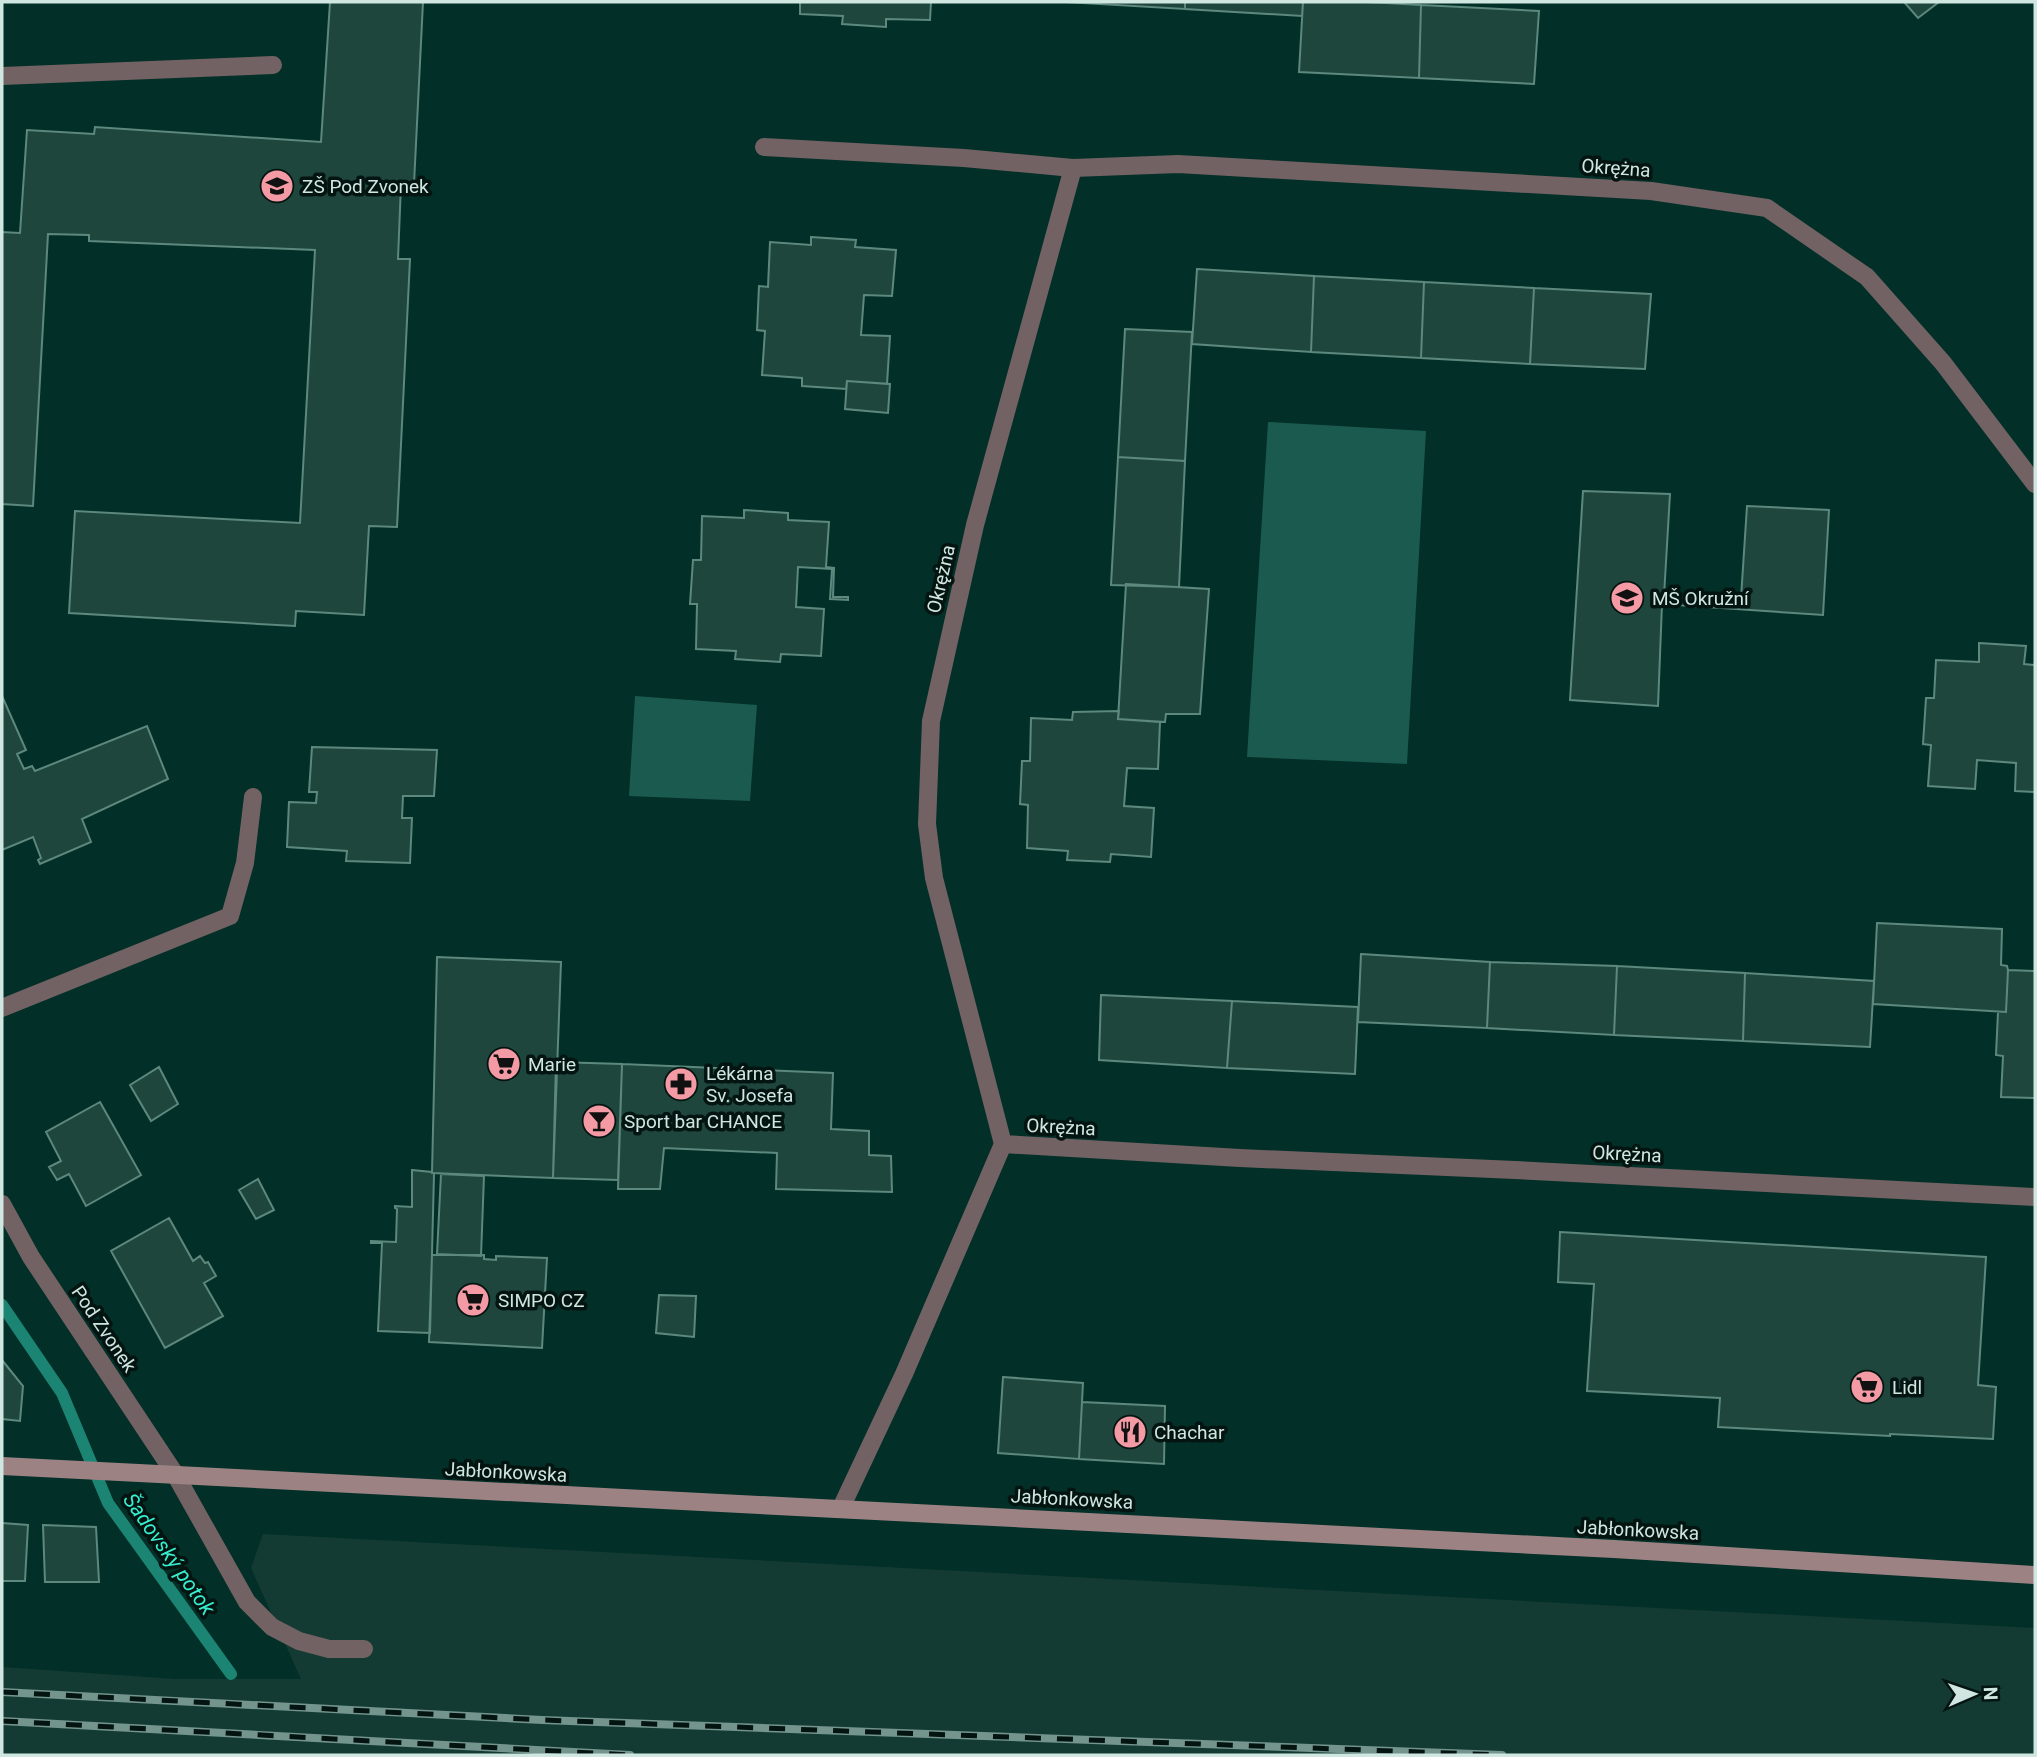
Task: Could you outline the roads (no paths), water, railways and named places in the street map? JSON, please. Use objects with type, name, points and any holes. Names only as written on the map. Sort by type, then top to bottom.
[{"type":"main road","name":"Jabłonkowska","points":[[2,1465],[1628,1550],[2035,1575]]},
{"type":"street","points":[[2,76],[273,65]]},
{"type":"street","name":"Okrężna","points":[[764,148],[964,158],[1073,168],[1192,164],[1651,191],[1767,208],[1867,277],[1943,363],[2035,484]]},
{"type":"street","name":"Okrężna","points":[[1073,168],[975,525],[931,721],[927,824],[934,878],[1003,1144],[2035,1197]]},
{"type":"street","points":[[2,1008],[230,916],[246,863],[253,797]]},
{"type":"street","points":[[841,1508],[904,1374],[1003,1144]]},
{"type":"street","name":"Pod Zvonek","points":[[2,1204],[31,1257],[175,1474],[247,1602],[272,1628],[299,1641],[329,1649],[364,1648]]},
{"type":"waterway","name":"Šadovský potok","points":[[2,1305],[62,1393],[108,1503],[231,1674]]},
{"type":"railway","points":[[2,1692],[542,1720],[1502,1755]]},
{"type":"railway","points":[[2,1721],[630,1755]]},
{"type":"place","name":"ZŠ Pod Zvonek","points":[[277,186]]},
{"type":"place","name":"MŠ Okružní","points":[[1627,598]]},
{"type":"place","name":"Marie","points":[[504,1064]]},
{"type":"place","name":"Lékárna Sv. Josefa","points":[[681,1084]]},
{"type":"place","name":"Sport bar CHANCE","points":[[599,1121]]},
{"type":"place","name":"SIMPO CZ","points":[[473,1300]]},
{"type":"place","name":"Lidl","points":[[1867,1387]]},
{"type":"place","name":"Chachar","points":[[1130,1432]]}]
